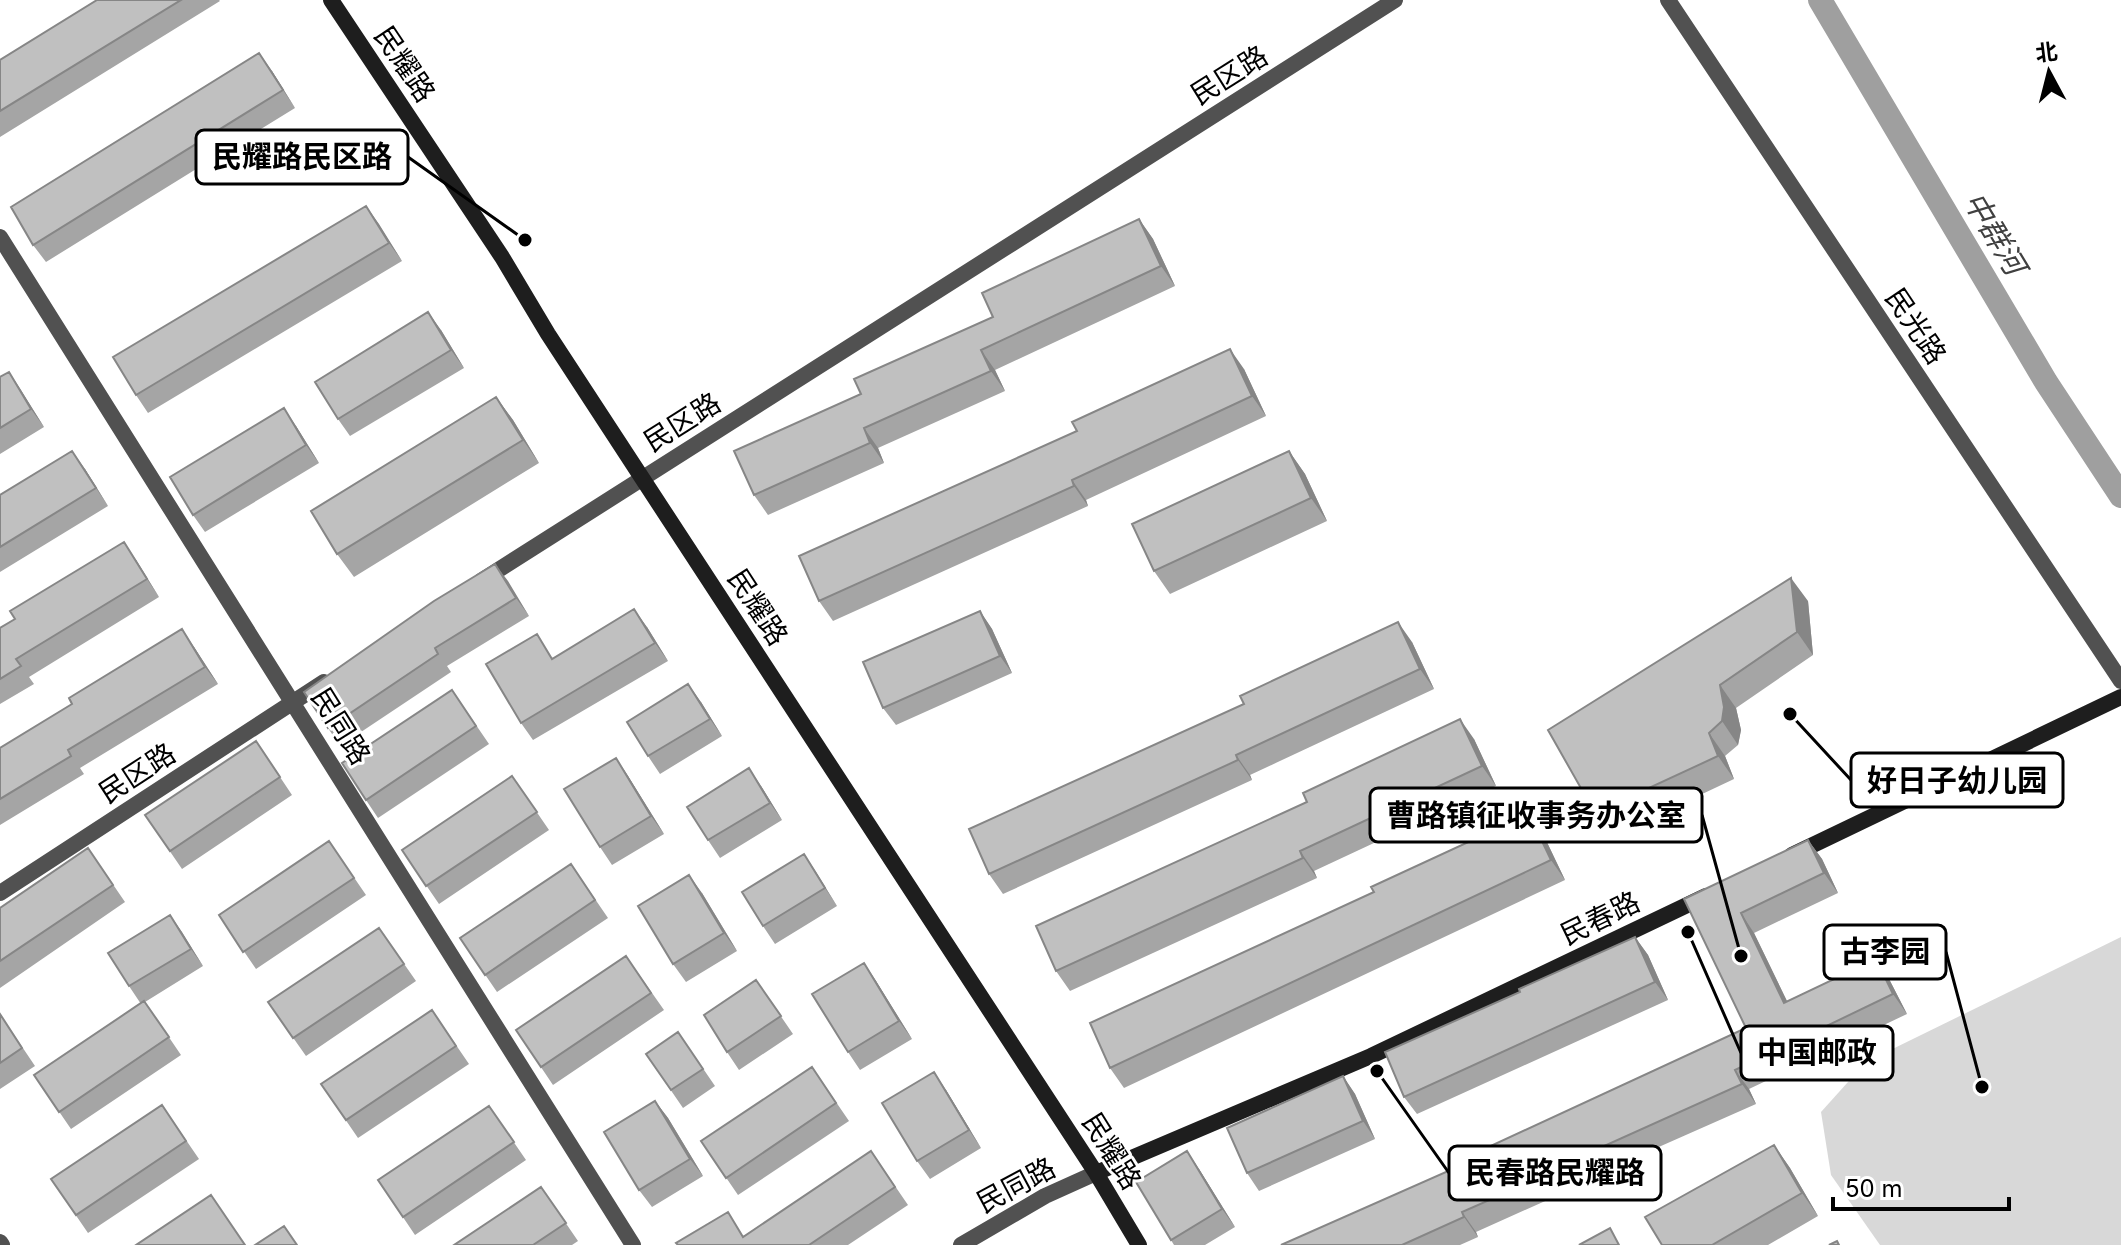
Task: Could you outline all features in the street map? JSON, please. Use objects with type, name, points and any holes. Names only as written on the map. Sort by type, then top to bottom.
[{"type":"street","name":"民耀路","points":[[331,0],[1096,1173],[1139,1245]]},
{"type":"street","name":"民区路","points":[[469,589],[1395,0]]},
{"type":"street","name":"民光路","points":[[1668,0],[2121,681]]},
{"type":"street","name":"民同路","points":[[0,237],[295,701],[633,1245]]},
{"type":"street","name":"民区路","points":[[0,893],[335,675]]},
{"type":"street","points":[[1772,864],[2121,697]]},
{"type":"street","name":"民春路","points":[[1096,1173],[1371,1056],[1716,891]]},
{"type":"street","name":"民同路","points":[[961,1245],[1045,1196],[1096,1173]]},
{"type":"shaded area","points":[[2121,937],[2121,1245],[1880,1245],[1831,1175],[1821,1112],[1866,1062]]},
{"type":"building","points":[[97,0],[181,0],[0,111],[0,60]]},
{"type":"building","points":[[259,53],[283,90],[33,245],[11,207]]},
{"type":"building","points":[[366,206],[389,243],[136,395],[113,357]]},
{"type":"building","points":[[1139,219],[1161,266],[981,350],[991,371],[864,428],[870,443],[754,495],[734,451],[861,394],[854,379],[993,317],[982,293]]},
{"type":"building","points":[[428,312],[451,350],[338,419],[315,382]]},
{"type":"building","points":[[1230,349],[1252,396],[1072,480],[1074,486],[819,601],[799,556],[1077,431],[1072,422]]},
{"type":"building","points":[[9,372],[31,409],[0,428],[0,377]]},
{"type":"building","points":[[496,397],[523,440],[337,554],[311,511]]},
{"type":"building","points":[[284,408],[306,445],[193,515],[170,477]]},
{"type":"building","points":[[72,451],[96,488],[0,547],[0,495]]},
{"type":"building","points":[[1289,451],[1311,498],[1154,571],[1132,524]]},
{"type":"building","points":[[124,542],[147,579],[16,659],[21,666],[0,679],[0,628],[15,619],[10,611]]},
{"type":"building","points":[[495,564],[516,598],[435,648],[438,654],[328,728],[304,692],[434,601]]},
{"type":"building","points":[[1791,578],[1797,632],[1720,685],[1724,707],[1722,721],[1709,733],[1718,756],[1595,813],[1548,730]]},
{"type":"building","points":[[634,609],[655,643],[521,723],[486,664],[537,634],[552,659]]},
{"type":"building","points":[[980,611],[1000,656],[883,708],[863,662]]},
{"type":"building","points":[[1398,622],[1420,669],[1236,755],[1238,760],[989,874],[969,829],[1244,704],[1240,696]]},
{"type":"building","points":[[182,629],[205,667],[68,750],[71,756],[0,799],[0,748],[72,704],[69,698]]},
{"type":"building","points":[[688,684],[710,719],[648,756],[627,722]]},
{"type":"building","points":[[452,690],[476,726],[366,800],[342,763]]},
{"type":"building","points":[[1460,719],[1482,766],[1300,851],[1303,858],[1056,971],[1036,926],[1307,802],[1303,793]]},
{"type":"building","points":[[256,741],[280,777],[170,851],[145,815]]},
{"type":"building","points":[[616,758],[651,816],[600,847],[564,789]]},
{"type":"building","points":[[749,768],[770,803],[708,840],[687,807]]},
{"type":"building","points":[[512,776],[537,812],[426,886],[402,850]]},
{"type":"building","points":[[1529,814],[1551,860],[1110,1068],[1090,1023],[1374,892],[1371,887]]},
{"type":"building","points":[[1808,840],[1824,873],[1741,913],[1784,1003],[1876,959],[1893,994],[1735,1070],[1742,1084],[1462,1212],[1464,1217],[1402,1245],[1281,1245],[1471,1161],[1469,1156],[1746,1028],[1684,899]]},
{"type":"building","points":[[329,841],[354,878],[243,952],[219,915]]},
{"type":"building","points":[[88,848],[113,885],[0,961],[0,908]]},
{"type":"building","points":[[804,854],[825,888],[763,926],[742,892]]},
{"type":"building","points":[[571,864],[595,900],[485,975],[460,938]]},
{"type":"building","points":[[689,875],[724,933],[673,964],[638,906]]},
{"type":"building","points":[[170,915],[191,949],[129,986],[108,953]]},
{"type":"building","points":[[379,928],[404,964],[293,1038],[268,1002]]},
{"type":"building","points":[[1635,937],[1655,982],[1404,1097],[1385,1052]]},
{"type":"building","points":[[626,956],[651,993],[541,1067],[516,1030]]},
{"type":"building","points":[[864,963],[899,1021],[848,1052],[812,994]]},
{"type":"building","points":[[756,980],[781,1016],[727,1052],[704,1015]]},
{"type":"building","points":[[144,1001],[169,1037],[59,1112],[34,1075]]},
{"type":"building","points":[[432,1010],[456,1046],[346,1120],[321,1084]]},
{"type":"building","points":[[0,1014],[22,1048],[0,1063]]},
{"type":"building","points":[[678,1032],[703,1069],[671,1090],[646,1054]]},
{"type":"building","points":[[812,1067],[836,1103],[726,1178],[701,1141]]},
{"type":"building","points":[[934,1072],[969,1130],[917,1161],[882,1103]]},
{"type":"building","points":[[1343,1076],[1363,1121],[1247,1173],[1227,1128]]},
{"type":"building","points":[[655,1101],[690,1159],[639,1190],[604,1132]]},
{"type":"building","points":[[162,1105],[186,1141],[76,1215],[51,1179]]},
{"type":"building","points":[[489,1106],[514,1142],[403,1217],[378,1180]]},
{"type":"building","points":[[1774,1145],[1802,1193],[1712,1245],[1662,1245],[1645,1217]]},
{"type":"building","points":[[871,1151],[895,1187],[809,1245],[676,1243],[728,1212],[743,1237]]},
{"type":"building","points":[[1187,1151],[1222,1209],[1171,1240],[1136,1182]]},
{"type":"building","points":[[541,1187],[566,1223],[533,1245],[454,1245]]},
{"type":"building","points":[[211,1195],[245,1245],[136,1245]]},
{"type":"building","points":[[284,1226],[297,1245],[255,1245]]},
{"type":"building","points":[[1610,1228],[1619,1245],[1579,1245]]},
{"type":"waterway","name":"中群河","points":[[1820,0],[2046,382],[2121,496]]},
{"type":"place","name":"民耀路民区路","points":[[525,240]]},
{"type":"place","name":"好日子幼儿园","points":[[1790,714]]},
{"type":"place","name":"中国邮政","points":[[1688,932]]},
{"type":"place","name":"曹路镇征收事务办公室","points":[[1741,956]]},
{"type":"place","name":"民春路民耀路","points":[[1377,1071]]},
{"type":"place","name":"古李园","points":[[1982,1087]]}]
